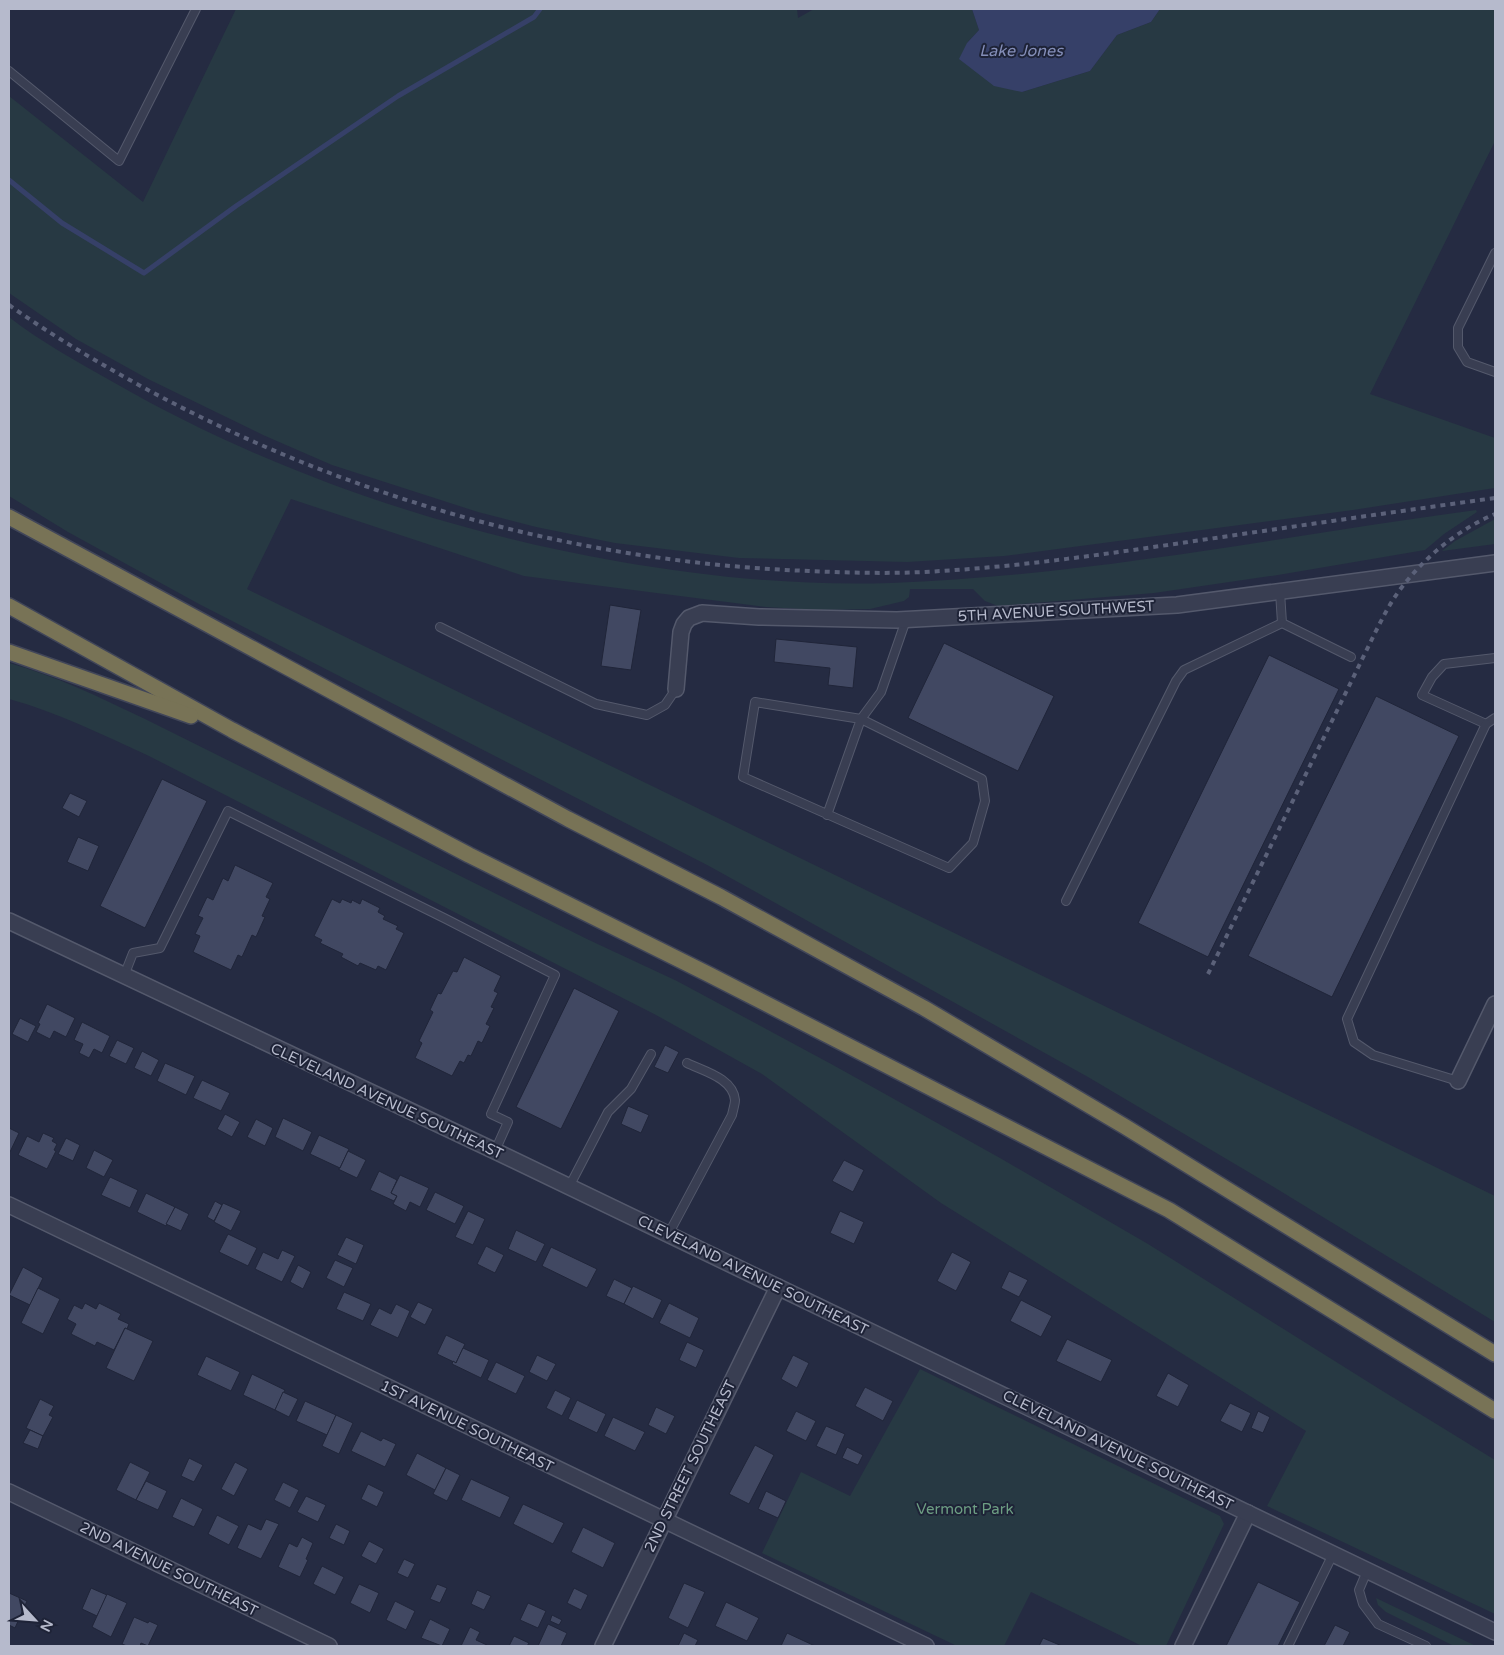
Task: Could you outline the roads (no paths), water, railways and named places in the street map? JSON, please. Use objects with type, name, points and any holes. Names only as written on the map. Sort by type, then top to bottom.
[{"type":"highway","points":[[9,517],[568,819],[721,897],[924,1008],[1082,1101],[1495,1354]]},
{"type":"highway","points":[[9,606],[232,730],[469,855],[708,974],[1169,1210],[1495,1411]]},
{"type":"highway","points":[[9,652],[232,730]]},
{"type":"street","name":"5TH AVENUE SOUTHWEST","points":[[676,689],[681,632],[684,624],[694,615],[714,613],[760,617],[906,620],[1177,605],[1495,563]]},
{"type":"street","name":"CLEVELAND AVENUE SOUTHEAST","points":[[9,921],[495,1151],[1495,1632]]},
{"type":"street","points":[[1458,1081],[1495,1004]]},
{"type":"street","name":"1ST AVENUE SOUTHEAST","points":[[9,1205],[926,1646]]},
{"type":"street","name":"2ND STREET SOUTHEAST","points":[[603,1646],[778,1287]]},
{"type":"street","name":"2ND AVENUE SOUTHEAST","points":[[9,1492],[330,1646]]},
{"type":"street","points":[[1183,1646],[1248,1513]]},
{"type":"lane","points":[[9,71],[118,161],[196,9]]},
{"type":"lane","points":[[1495,253],[1458,328],[1458,347],[1467,362],[1495,372]]},
{"type":"lane","points":[[1280,592],[1282,623]]},
{"type":"lane","points":[[827,815],[861,720],[882,692],[906,620]]},
{"type":"lane","points":[[1282,623],[1351,657]]},
{"type":"lane","points":[[1066,901],[1176,681],[1184,670],[1282,623]]},
{"type":"lane","points":[[440,628],[596,704],[647,715],[665,706],[676,689]]},
{"type":"lane","points":[[1486,724],[1422,695],[1432,677],[1444,664],[1495,658]]},
{"type":"lane","points":[[755,702],[861,720],[982,779],[985,801],[973,843],[949,868],[743,777],[755,702]]},
{"type":"lane","points":[[1458,1081],[1373,1055],[1354,1042],[1347,1019],[1486,724],[1495,718]]},
{"type":"lane","points":[[124,976],[133,953],[160,948],[228,811],[555,975],[491,1114],[508,1122],[495,1151]]},
{"type":"lane","points":[[569,1187],[608,1112],[631,1088],[651,1054]]},
{"type":"lane","points":[[668,1234],[732,1115],[734,1100],[730,1086],[718,1077],[687,1063]]},
{"type":"lane","points":[[1288,1646],[1333,1554]]},
{"type":"lane","points":[[1367,1571],[1359,1590],[1363,1604],[1378,1624],[1426,1646]]},
{"type":"water","name":"Lake Jones","points":[[972,9],[1160,9],[1151,22],[1117,35],[1090,71],[1022,92],[994,86],[959,59],[967,43],[979,30]]},
{"type":"waterway","points":[[9,180],[62,223],[144,273],[236,206],[398,96],[534,17],[540,9]]},
{"type":"railway","points":[[9,305],[67,344],[128,379],[207,420],[289,457],[372,488],[457,515],[543,537],[631,554],[720,565],[809,571],[875,573],[941,571],[1034,563],[1096,555],[1495,498]]},
{"type":"railway","points":[[1208,974],[1391,603],[1411,576],[1432,554],[1469,527],[1495,514]]},
{"type":"park label","name":"Vermont Park","points":[[965,1509]]}]
